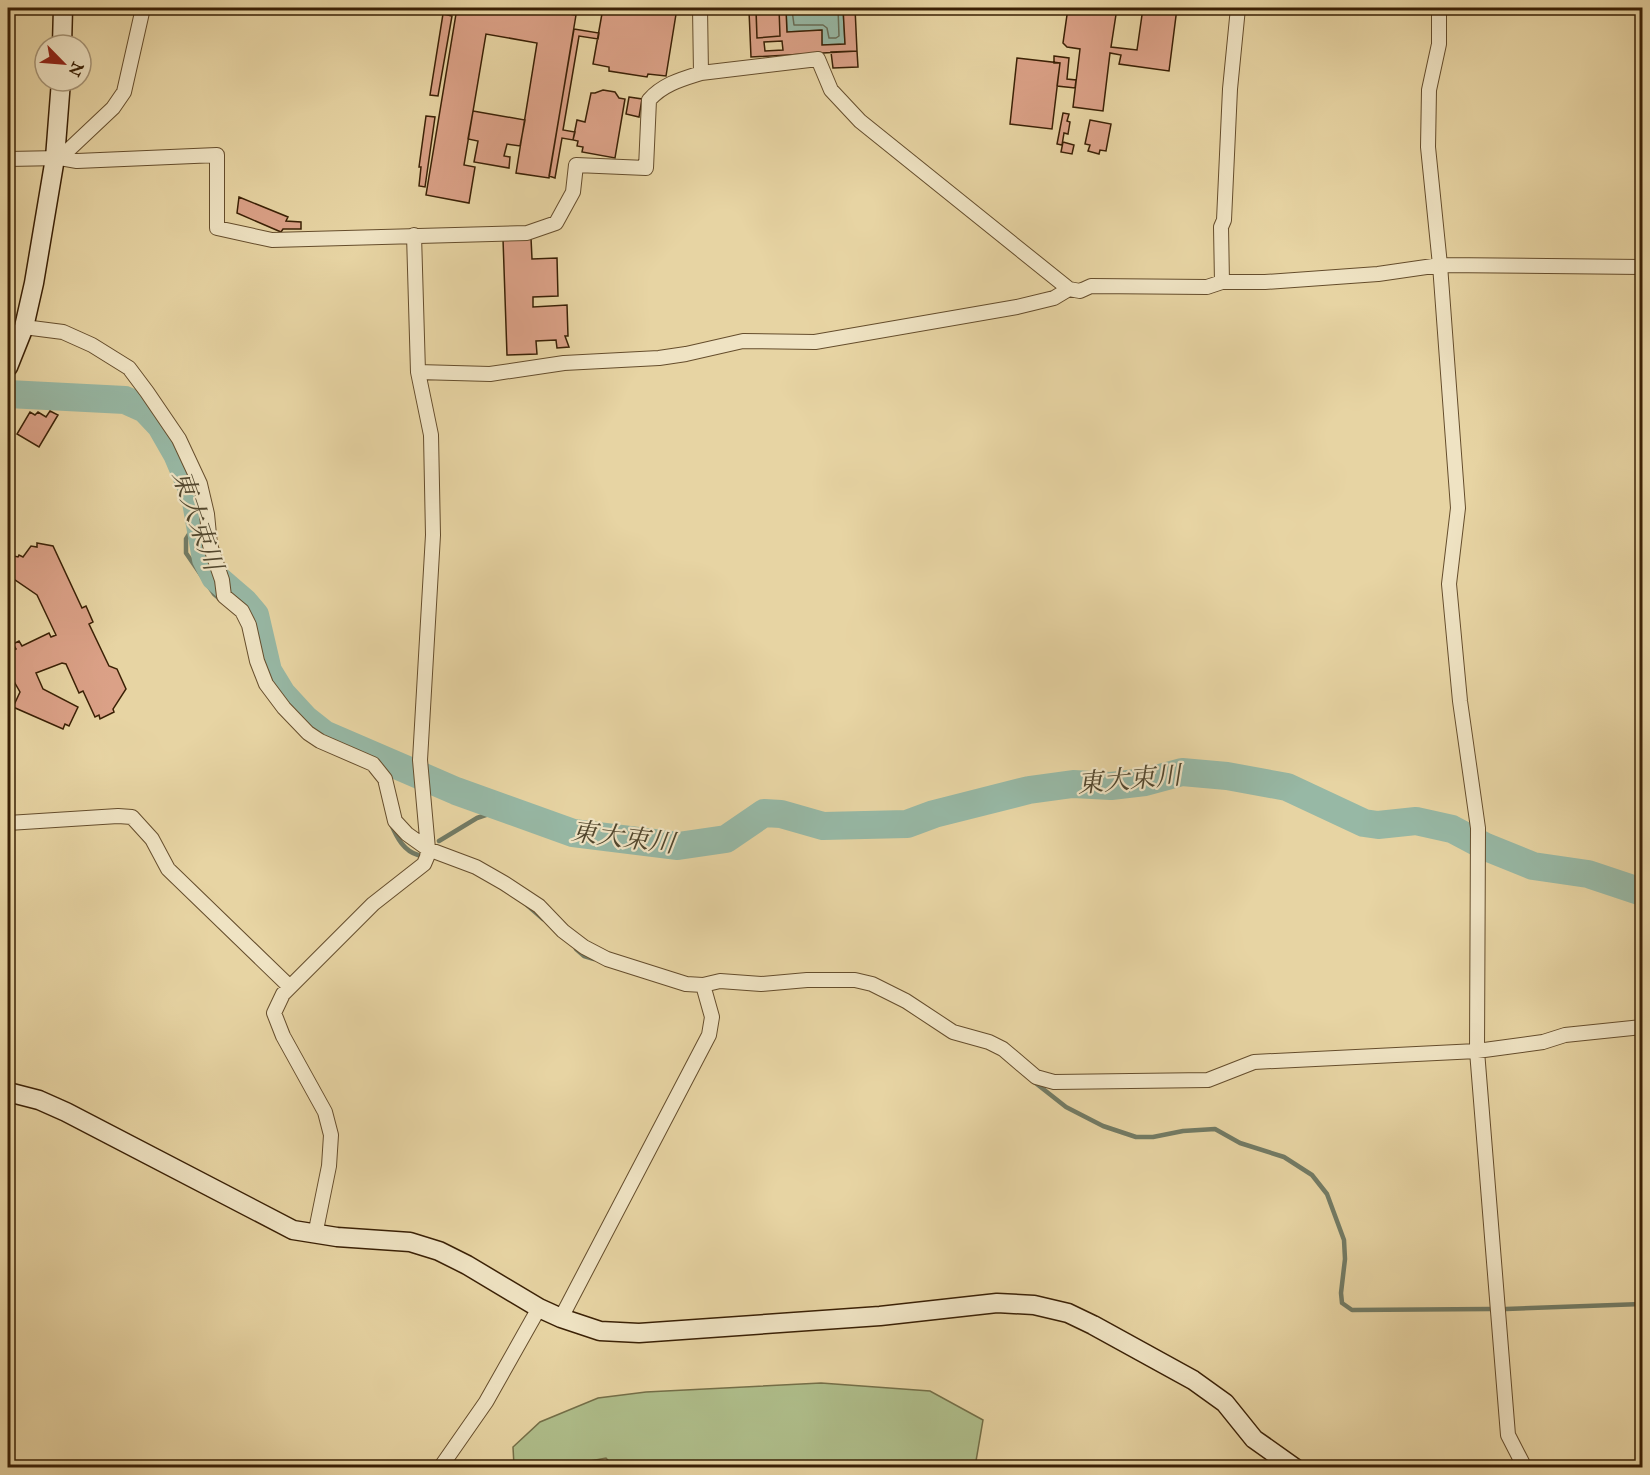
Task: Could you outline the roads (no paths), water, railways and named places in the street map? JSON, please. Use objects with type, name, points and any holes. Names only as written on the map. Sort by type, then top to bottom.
[{"type":"street","points":[[62,33],[63,8]]},
{"type":"street","points":[[58,158],[114,108],[124,92],[143,8]]},
{"type":"street","points":[[700,8],[701,73]]},
{"type":"street","points":[[1222,282],[1221,227],[1224,220],[1230,89],[1238,8]]},
{"type":"street","points":[[1439,8],[1439,44],[1430,90],[1428,147],[1440,265],[1458,508],[1449,584],[1460,701],[1478,828],[1477,1051],[1508,1436],[1525,1467]]},
{"type":"street","points":[[8,159],[58,158],[77,161],[218,155],[217,228],[272,240],[527,233],[556,223],[573,192],[576,165],[646,168],[649,100],[656,92],[670,83],[701,73],[818,59],[831,90],[860,122],[1069,289],[1080,291],[1091,286],[1208,286],[1222,282],[1265,282],[1378,274],[1440,265],[1642,267]]},
{"type":"street","points":[[9,362],[24,327],[34,283],[58,158],[61,93]]},
{"type":"street","points":[[315,1235],[329,1166],[331,1135],[325,1112],[283,1036],[274,1013],[283,994],[373,904],[424,864],[428,849],[422,784],[423,769],[420,760],[433,535],[431,435],[418,372],[414,235]]},
{"type":"street","points":[[418,372],[490,374],[564,363],[659,358],[743,341],[814,342],[1017,307],[1054,298],[1069,289]]},
{"type":"street","points":[[24,327],[70,334],[92,345],[129,368],[160,409],[179,439],[200,484],[207,514],[210,545],[224,596],[242,611],[249,625],[257,661],[266,684],[284,708],[308,733],[320,741],[372,764],[385,779],[395,820],[407,834],[428,849],[476,867],[504,883],[538,906],[563,931],[584,947],[607,959],[704,988],[720,981],[761,984],[807,980],[855,980],[872,984],[906,1001],[952,1032],[990,1042],[1003,1049],[1036,1077],[1054,1082],[1208,1080],[1254,1062],[1477,1051],[1543,1042],[1565,1035],[1642,1027]]},
{"type":"street","points":[[8,823],[132,817],[152,839],[168,869],[290,987]]},
{"type":"street","points":[[561,1318],[710,1035],[712,1017],[704,988]]},
{"type":"street","points":[[8,1092],[39,1100],[66,1112],[293,1230],[315,1235],[394,1240],[439,1251],[539,1308],[600,1331],[639,1333],[880,1316],[997,1303],[1034,1305],[1068,1313],[1193,1380],[1225,1404],[1254,1439],[1295,1467]]},
{"type":"street","points":[[440,1467],[486,1402],[539,1308]]},
{"type":"water","points":[[843,8],[845,44],[822,45],[821,30],[787,32],[786,9]]},
{"type":"waterway","name":"東大束川","points":[[8,394],[125,400],[145,409],[161,426],[177,454],[195,496],[206,559],[215,577],[244,602],[255,615],[268,671],[282,694],[305,719],[324,734],[456,791],[573,833],[678,846],[726,839],[764,813],[781,814],[823,826],[907,824],[934,814],[1029,790],[1073,784],[1111,786],[1145,782],[1182,772],[1227,776],[1287,787],[1364,823],[1378,825],[1416,821],[1452,829],[1486,847],[1533,866],[1588,874],[1642,892]]},
{"type":"waterway","points":[[200,525],[191,531],[186,539],[186,553],[214,594],[221,600]]},
{"type":"waterway","points":[[439,841],[477,818],[503,809]]},
{"type":"waterway","points":[[391,824],[402,843],[418,855]]},
{"type":"waterway","points":[[527,905],[543,919]]},
{"type":"waterway","points":[[576,949],[584,956],[594,959]]},
{"type":"waterway","points":[[1033,1081],[1066,1107],[1103,1126],[1136,1137],[1215,1129],[1240,1143],[1284,1157],[1312,1175],[1327,1194],[1344,1240],[1342,1303],[1352,1310],[1490,1309]]},
{"type":"waterway","points":[[1506,1309],[1642,1304]]}]
